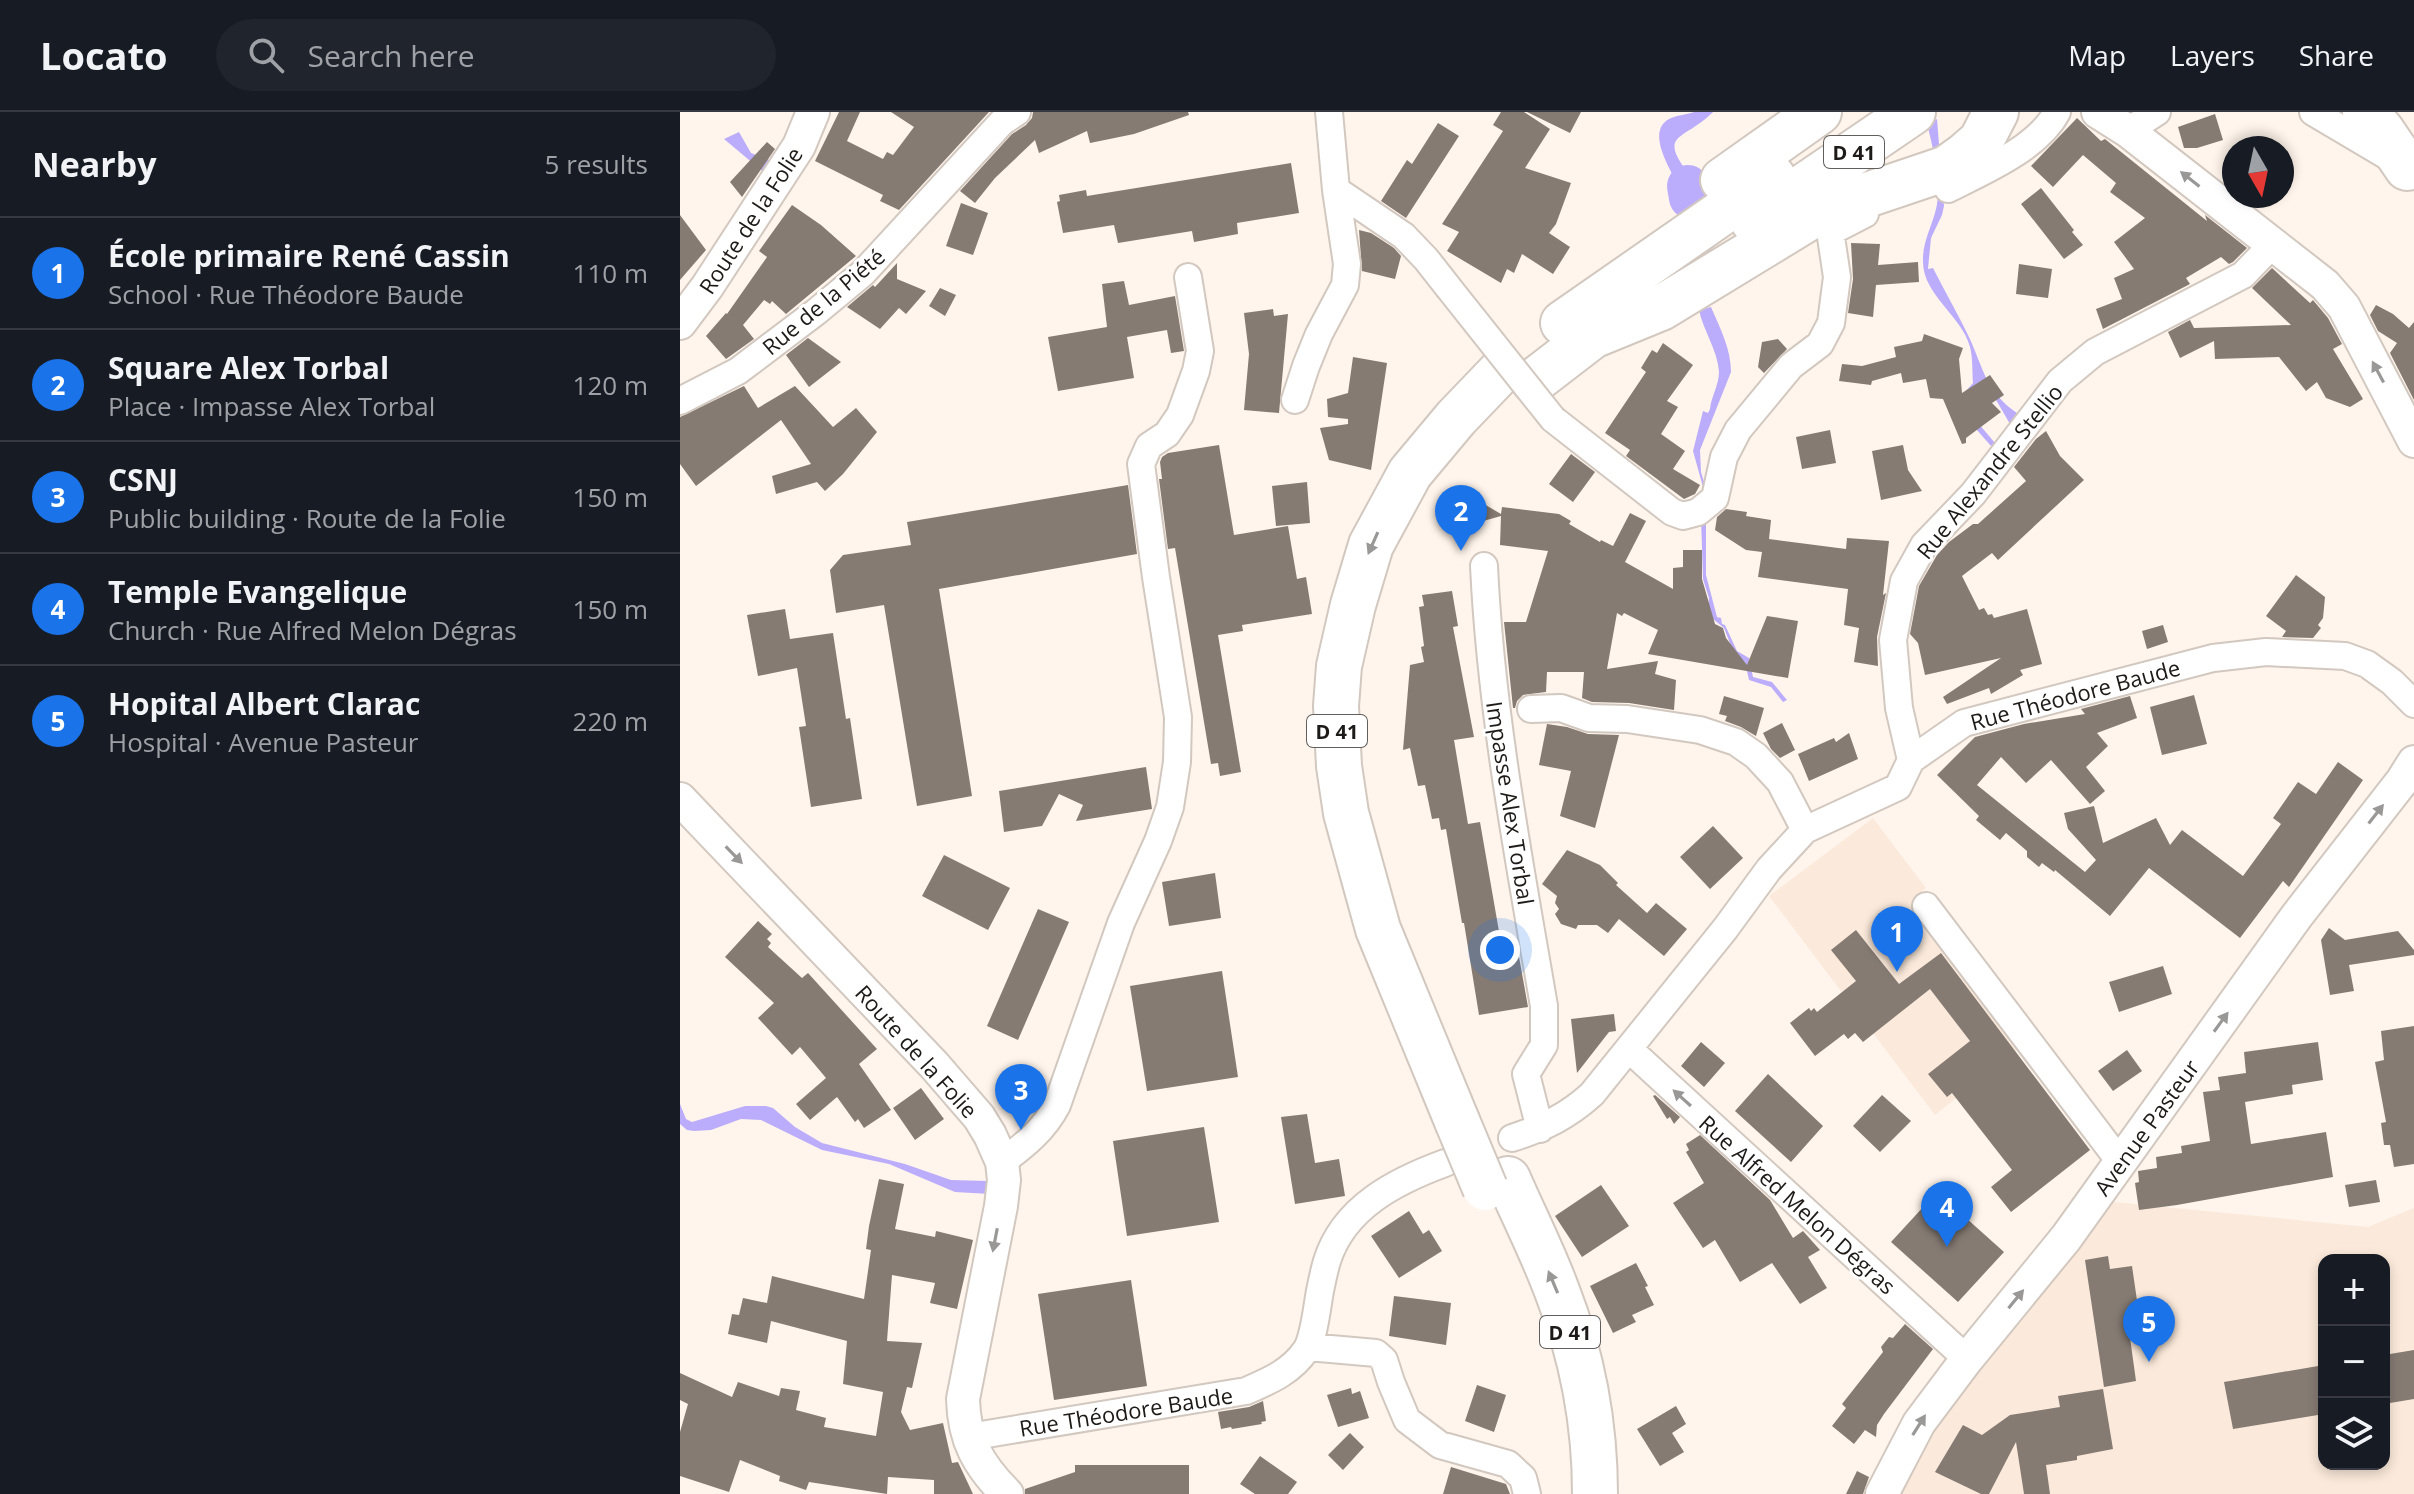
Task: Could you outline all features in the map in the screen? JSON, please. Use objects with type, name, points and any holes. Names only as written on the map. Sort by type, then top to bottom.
[{"type":"highway","points":[[1595,317],[1653,237],[1717,185],[1819,112]]},
{"type":"highway","points":[[1595,317],[1661,308],[1807,219],[1852,200],[1939,182],[1981,141],[1996,112]]},
{"type":"highway","points":[[2365,112],[2412,157]]},
{"type":"highway","points":[[2382,112],[2412,157]]},
{"type":"highway","name":"D 41","points":[[1595,1494],[1590,1410],[1557,1291],[1489,1148],[1378,929],[1346,813],[1339,766],[1336,706],[1339,666],[1371,545],[1410,473],[1456,418],[1525,384],[1595,317],[1895,113]]},
{"type":"highway","name":"D 41","points":[[1489,1148],[1562,1413],[1567,1494]]},
{"type":"street","name":"Route de la Folie","points":[[680,323],[799,146],[813,112]]},
{"type":"street","points":[[1295,400],[1319,334],[1345,285],[1347,264],[1329,112]]},
{"type":"street","points":[[1336,190],[1404,236],[1426,259],[1525,384],[1662,507],[1683,516],[1698,512],[1715,498],[1724,457],[1738,430],[1791,366],[1820,344],[1831,323],[1837,277],[1831,237],[1834,230],[1860,216],[2029,145],[2043,133],[2057,112]]},
{"type":"street","points":[[2098,112],[2128,131],[2325,285],[2344,307],[2414,441]]},
{"type":"street","points":[[2128,131],[2157,112]]},
{"type":"street","points":[[2313,112],[2412,157]]},
{"type":"street","name":"Rue de la Piété","points":[[680,401],[738,371],[863,273],[1008,115]]},
{"type":"street","name":"Rue Alexandre Stellio","points":[[1911,760],[1899,708],[1893,640],[1904,581],[1924,545],[1973,494],[2060,381],[2095,352],[2243,275],[2272,245]]},
{"type":"street","points":[[1002,1162],[1030,1142],[1057,1105],[1121,923],[1170,807],[1177,762],[1178,717],[1141,464],[1149,446],[1167,434],[1180,415],[1196,371],[1200,351],[1188,277]]},
{"type":"street","name":"Impasse Alex Torbal","points":[[1484,566],[1487,633],[1501,751],[1544,1006],[1544,1045],[1526,1074],[1540,1129]]},
{"type":"street","name":"Rue Théodore Baude","points":[[1489,1148],[1540,1129],[1579,1106],[1629,1049],[1769,869],[1805,830],[1898,787],[1911,760],[1964,723],[2213,658],[2266,652],[2345,656],[2367,664],[2392,682],[2414,704]]},
{"type":"street","points":[[1531,709],[1561,708],[1589,718],[1627,719],[1700,730],[1736,742],[1756,756],[1780,782],[1805,830]]},
{"type":"street","name":"Avenue Pasteur","points":[[1882,1494],[1919,1423],[2066,1238],[2296,917],[2410,779]]},
{"type":"street","name":"Route de la Folie","points":[[680,799],[934,1065],[979,1117],[990,1135],[1002,1162],[1004,1180],[963,1399],[964,1424],[980,1464],[1007,1494]]},
{"type":"street","points":[[1926,906],[2121,1163]]},
{"type":"street","name":"Rue Alfred Melon Dégras","points":[[1629,1049],[1967,1359]]},
{"type":"street","points":[[1445,1163],[1391,1186],[1351,1219],[1327,1260],[1308,1347],[1376,1353],[1384,1360],[1407,1420],[1440,1445],[1508,1464],[1523,1478],[1527,1494]]},
{"type":"street","name":"Rue Théodore Baude","points":[[969,1437],[1246,1391],[1279,1376],[1294,1365],[1308,1347]]},
{"type":"shaded area","points":[[1694,112],[1713,112],[1677,140],[1676,154],[1695,182],[1680,190],[1663,154],[1659,134],[1662,125],[1669,119]]},
{"type":"shaded area","points":[[1937,119],[1944,206],[1931,238],[1928,269],[1933,268],[1991,387],[2017,413],[2010,424],[1988,386],[1962,404],[1995,443],[1991,446],[1954,404],[1973,383],[1970,347],[1959,325],[1929,285],[1923,262],[1938,200],[1934,155],[1927,124]]},
{"type":"shaded area","points":[[739,132],[751,153],[775,162],[767,175],[724,139]]},
{"type":"shaded area","points":[[1711,307],[1727,347],[1731,372],[1700,450],[1701,472],[1708,495],[1702,502],[1703,487],[1693,451],[1703,411],[1708,413],[1710,409],[1719,372],[1699,310]]},
{"type":"shaded area","points":[[1706,516],[1706,575],[1717,617],[1721,618],[1737,651],[1749,658],[1753,677],[1772,682],[1787,700],[1783,702],[1771,687],[1749,680],[1745,662],[1735,656],[1724,628],[1707,614],[1709,598],[1703,579],[1701,517]]},
{"type":"shaded area","points":[[1873,818],[1926,888],[1913,899],[2023,1045],[1935,1115],[1769,896]]},
{"type":"shaded area","points":[[680,1104],[686,1119],[692,1122],[745,1106],[773,1108],[795,1127],[822,1143],[905,1164],[951,1180],[988,1181],[990,1194],[955,1192],[889,1164],[822,1150],[761,1120],[741,1119],[711,1130],[687,1130],[680,1124]]},
{"type":"shaded area","points":[[2094,1200],[2368,1227],[2414,1208],[2414,1494],[1882,1494]]},
{"type":"building","points":[[839,112],[860,112],[847,141],[883,159],[887,152],[893,155],[914,127],[891,112],[989,112],[899,210],[880,201],[883,195],[815,161]]},
{"type":"building","points":[[1033,112],[1188,112],[1189,115],[1134,134],[1090,143],[1087,131],[1039,153],[1035,140],[995,178],[975,203],[960,191],[1012,134],[1026,125]]},
{"type":"building","points":[[1501,112],[1524,112],[1550,129],[1525,168],[1571,183],[1556,224],[1549,233],[1570,247],[1553,274],[1522,254],[1514,273],[1507,269],[1501,283],[1447,251],[1459,232],[1442,224],[1503,131],[1493,125]]},
{"type":"building","points":[[1527,112],[1581,112],[1570,133]]},
{"type":"building","points":[[2215,114],[2222,140],[2197,148],[2184,148],[2178,127]]},
{"type":"building","points":[[2077,118],[2101,141],[2105,139],[2207,221],[2205,215],[2247,248],[2233,262],[2229,264],[2221,257],[2186,278],[2190,284],[2103,329],[2096,309],[2122,299],[2114,278],[2134,269],[2114,242],[2145,218],[2110,192],[2116,183],[2083,155],[2053,187],[2031,166]]},
{"type":"building","points":[[1438,123],[1459,136],[1406,218],[1381,201],[1407,160],[1412,164]]},
{"type":"building","points":[[767,142],[775,149],[742,197],[730,182]]},
{"type":"building","points":[[1291,163],[1299,213],[1237,223],[1238,234],[1194,242],[1192,231],[1118,243],[1114,225],[1063,233],[1057,202],[1060,201],[1059,195],[1086,190],[1087,196]]},
{"type":"building","points":[[2041,188],[2083,245],[2064,259],[2021,204]]},
{"type":"building","points":[[961,203],[988,213],[973,255],[946,246]]},
{"type":"building","points":[[792,205],[821,225],[856,256],[786,314],[772,301],[770,304],[764,300],[743,325],[754,339],[726,359],[706,336],[727,314],[767,257],[759,251]]},
{"type":"building","points":[[680,215],[706,250],[680,280]]},
{"type":"building","points":[[1359,230],[1371,233],[1401,256],[1395,279],[1362,271]]},
{"type":"building","points":[[1851,243],[1880,244],[1878,265],[1918,262],[1919,282],[1876,285],[1873,317],[1848,313],[1853,279]]},
{"type":"building","points":[[897,263],[897,279],[926,291],[906,314],[899,308],[880,329],[847,307],[873,285],[875,287]]},
{"type":"building","points":[[2019,264],[2052,269],[2048,298],[2016,294]]},
{"type":"building","points":[[2272,268],[2310,303],[2313,300],[2328,318],[2342,344],[2333,349],[2363,399],[2350,407],[2326,398],[2317,382],[2306,391],[2279,357],[2215,359],[2214,341],[2180,358],[2168,332],[2190,320],[2194,328],[2291,325],[2252,288]]},
{"type":"building","points":[[1124,281],[1129,305],[1175,296],[1184,351],[1171,353],[1167,330],[1127,337],[1134,378],[1058,391],[1048,337],[1107,327],[1102,284]]},
{"type":"building","points":[[940,288],[956,295],[945,316],[929,306]]},
{"type":"building","points":[[2376,305],[2409,328],[2414,322],[2414,400],[2390,353],[2397,343],[2378,331],[2370,315]]},
{"type":"building","points":[[1273,309],[1274,316],[1288,314],[1279,413],[1244,410],[1249,354],[1244,313]]},
{"type":"building","points":[[1924,334],[1963,348],[1959,359],[1962,393],[1990,375],[2004,395],[1992,403],[2001,412],[1966,438],[1966,443],[1962,444],[1943,399],[1930,398],[1926,379],[1903,383],[1901,373],[1872,381],[1871,385],[1839,381],[1842,364],[1862,366],[1896,357],[1894,347],[1922,341]]},
{"type":"building","points":[[808,338],[841,362],[809,387],[786,355]]},
{"type":"building","points":[[1778,339],[1787,349],[1764,373],[1758,367],[1762,342]]},
{"type":"building","points":[[1663,343],[1693,365],[1667,401],[1678,407],[1661,434],[1685,451],[1673,469],[1700,485],[1695,494],[1684,499],[1626,456],[1630,450],[1605,433],[1646,372],[1641,368],[1652,350],[1657,353]]},
{"type":"building","points":[[1353,357],[1387,363],[1371,470],[1329,460],[1320,428],[1348,424],[1348,419],[1328,417],[1327,399],[1348,393]]},
{"type":"building","points":[[744,386],[758,408],[795,386],[833,427],[856,408],[877,432],[825,491],[817,482],[776,494],[772,476],[811,464],[781,420],[696,486],[680,464],[680,417]]},
{"type":"building","points":[[1830,430],[1836,463],[1802,469],[1796,437]]},
{"type":"building","points":[[2046,431],[2060,456],[2084,480],[1998,560],[1992,553],[1962,576],[1979,610],[1984,608],[1988,615],[1992,614],[1994,618],[2027,609],[2042,664],[2020,670],[2023,675],[1991,694],[1989,688],[1947,704],[1943,697],[2001,658],[1925,675],[1918,643],[1910,634],[1919,586],[1937,555],[1949,542],[1973,524],[1978,524],[2026,481],[2014,467]]},
{"type":"building","points":[[1219,445],[1234,535],[1288,526],[1297,579],[1306,577],[1312,614],[1242,625],[1243,631],[1218,635],[1241,772],[1220,776],[1218,763],[1211,764],[1175,548],[1168,549],[1159,479],[1162,479],[1160,462],[1168,453]]},
{"type":"building","points":[[1903,445],[1908,470],[1922,491],[1881,500],[1872,451]]},
{"type":"building","points":[[1571,454],[1595,472],[1573,502],[1549,484]]},
{"type":"building","points":[[1307,482],[1310,523],[1276,526],[1272,486]]},
{"type":"building","points":[[1128,485],[1137,554],[939,589],[972,796],[917,806],[884,605],[836,613],[830,570],[843,555],[911,545],[907,522]]},
{"type":"building","points":[[1472,497],[1501,514],[1502,507],[1559,514],[1571,521],[1569,524],[1613,546],[1630,513],[1646,521],[1625,562],[1673,589],[1673,568],[1683,567],[1683,550],[1702,550],[1702,579],[1715,624],[1723,628],[1726,638],[1747,665],[1767,616],[1798,621],[1788,678],[1648,654],[1658,630],[1624,613],[1622,616],[1617,613],[1607,669],[1658,661],[1655,674],[1676,680],[1674,710],[1629,703],[1592,702],[1582,698],[1584,672],[1547,672],[1546,692],[1523,695],[1513,708],[1504,622],[1526,622],[1548,551],[1500,545],[1501,516],[1469,525],[1460,520],[1456,510],[1462,501]]},
{"type":"building","points":[[1726,509],[1771,520],[1769,539],[1846,549],[1847,538],[1889,541],[1883,595],[1886,593],[1877,637],[1878,666],[1854,662],[1859,628],[1844,625],[1848,589],[1758,577],[1762,552],[1746,550],[1715,530],[1717,517]]},
{"type":"building","points":[[2296,575],[2325,597],[2323,618],[2318,625],[2321,628],[2313,638],[2282,637],[2286,631],[2266,616]]},
{"type":"building","points":[[1452,591],[1458,626],[1453,627],[1474,737],[1454,740],[1468,824],[1480,822],[1501,943],[1516,940],[1528,1007],[1479,1015],[1446,829],[1441,830],[1439,818],[1432,819],[1425,785],[1418,786],[1410,748],[1403,750],[1410,665],[1424,662],[1419,607],[1424,606],[1422,595]]},
{"type":"building","points":[[785,609],[790,639],[833,633],[862,799],[811,807],[799,727],[806,726],[797,668],[758,676],[747,615]]},
{"type":"building","points":[[2163,625],[2168,642],[2147,649],[2142,631]]},
{"type":"building","points":[[2194,695],[2207,744],[2162,755],[2150,707]]},
{"type":"building","points":[[1724,696],[1764,708],[1756,736],[1725,721],[1727,716],[1719,714]]},
{"type":"building","points":[[2130,696],[2137,718],[2097,733],[2108,746],[2086,767],[2105,791],[2090,804],[2051,760],[2026,783],[2001,757],[1977,785],[2085,872],[2096,860],[2068,829],[2064,813],[2094,806],[2103,843],[2156,818],[2170,845],[2182,830],[2243,876],[2281,824],[2273,818],[2298,782],[2316,794],[2338,762],[2363,780],[2289,887],[2283,881],[2240,938],[2149,868],[2110,916],[2055,870],[2042,863],[2039,867],[2027,857],[2027,851],[2006,833],[2000,840],[1976,820],[1979,816],[1937,775],[1975,737],[2024,724],[2085,714],[2081,709]]},
{"type":"building","points":[[1782,723],[1795,750],[1780,758],[1763,733]]},
{"type":"building","points":[[1547,724],[1588,734],[1619,735],[1595,828],[1560,816],[1571,771],[1539,765]]},
{"type":"building","points":[[1849,733],[1858,759],[1809,781],[1798,754],[1834,738],[1836,742]]},
{"type":"building","points":[[1146,767],[1152,809],[1076,821],[1083,805],[1059,794],[1042,826],[1004,832],[999,791]]},
{"type":"building","points":[[1713,826],[1743,858],[1710,889],[1680,857]]},
{"type":"building","points":[[1567,850],[1600,865],[1618,883],[1616,885],[1647,913],[1656,903],[1687,929],[1664,956],[1619,919],[1608,933],[1597,925],[1578,925],[1576,929],[1561,924],[1555,914],[1559,909],[1555,903],[1557,896],[1542,884]]},
{"type":"building","points":[[944,855],[1010,888],[988,930],[922,896]]},
{"type":"building","points":[[1215,873],[1221,918],[1169,926],[1162,882]]},
{"type":"building","points":[[1038,909],[1069,922],[1018,1040],[987,1026]]},
{"type":"building","points":[[758,921],[772,934],[767,939],[771,943],[768,947],[802,978],[808,973],[877,1049],[859,1064],[891,1110],[864,1128],[858,1119],[855,1122],[837,1097],[810,1120],[796,1104],[826,1078],[800,1047],[792,1055],[758,1018],[774,1003],[725,957]]},
{"type":"building","points":[[2329,928],[2345,940],[2398,931],[2414,950],[2414,955],[2349,965],[2354,991],[2330,995],[2321,940]]},
{"type":"building","points":[[1856,930],[1899,984],[1941,953],[2090,1150],[2011,1212],[1991,1187],[2012,1170],[1952,1093],[1947,1097],[1928,1074],[1970,1041],[1930,989],[1863,1042],[1855,1033],[1848,1039],[1844,1034],[1815,1056],[1790,1023],[1809,1008],[1817,1012],[1856,981],[1831,950]]},
{"type":"building","points":[[2163,966],[2172,994],[2119,1012],[2109,982]]},
{"type":"building","points":[[1222,971],[1238,1077],[1147,1091],[1130,986]]},
{"type":"building","points":[[1614,1014],[1616,1031],[1609,1032],[1577,1073],[1571,1019]]},
{"type":"building","points":[[2414,1026],[2414,1164],[2394,1167],[2390,1145],[2384,1145],[2381,1123],[2386,1122],[2375,1062],[2384,1060],[2381,1031]]},
{"type":"building","points":[[1701,1042],[1725,1063],[1704,1087],[1681,1066]]},
{"type":"building","points":[[2318,1042],[2323,1080],[2292,1085],[2293,1094],[2245,1102],[2251,1144],[2326,1132],[2333,1177],[2139,1210],[2135,1183],[2139,1182],[2138,1171],[2157,1168],[2156,1157],[2182,1153],[2181,1146],[2210,1141],[2203,1092],[2220,1090],[2218,1077],[2246,1073],[2244,1052]]},
{"type":"building","points":[[2127,1050],[2142,1071],[2113,1091],[2098,1071]]},
{"type":"building","points":[[1768,1074],[1823,1126],[1791,1162],[1735,1111]]},
{"type":"building","points":[[921,1088],[944,1119],[915,1140],[893,1108]]},
{"type":"building","points":[[1655,1095],[1680,1117],[1674,1124],[1670,1117],[1667,1119]]},
{"type":"building","points":[[1882,1095],[1911,1121],[1880,1152],[1853,1126]]},
{"type":"building","points":[[1307,1114],[1315,1163],[1339,1159],[1345,1196],[1295,1204],[1281,1117]]},
{"type":"building","points":[[1204,1127],[1219,1222],[1127,1236],[1113,1141]]},
{"type":"building","points":[[1700,1135],[1770,1200],[1793,1238],[1803,1231],[1820,1250],[1808,1257],[1827,1288],[1800,1304],[1772,1263],[1740,1282],[1715,1240],[1703,1248],[1673,1203],[1704,1183],[1686,1152],[1689,1150],[1686,1144]]},
{"type":"building","points":[[879,1179],[904,1184],[895,1229],[935,1237],[936,1231],[973,1240],[957,1309],[930,1303],[935,1283],[892,1275],[887,1341],[922,1343],[912,1388],[907,1387],[901,1412],[910,1430],[943,1423],[952,1463],[958,1462],[973,1494],[934,1494],[934,1480],[888,1477],[887,1494],[809,1482],[806,1490],[779,1481],[780,1476],[740,1460],[729,1492],[680,1476],[680,1432],[688,1404],[680,1400],[680,1373],[732,1397],[738,1382],[779,1396],[781,1388],[800,1391],[796,1410],[826,1418],[824,1427],[876,1436],[883,1392],[843,1384],[847,1341],[771,1321],[767,1343],[728,1334],[732,1314],[739,1315],[743,1298],[767,1303],[772,1276],[864,1299],[871,1250],[866,1249]]},
{"type":"building","points":[[2376,1180],[2380,1202],[2349,1207],[2345,1185]]},
{"type":"building","points":[[1601,1185],[1629,1226],[1582,1257],[1555,1216]]},
{"type":"building","points":[[1937,1192],[2004,1252],[1958,1302],[1891,1242]]},
{"type":"building","points":[[1409,1211],[1423,1234],[1429,1230],[1442,1251],[1399,1278],[1371,1236]]},
{"type":"building","points":[[2108,1256],[2110,1269],[2132,1266],[2139,1314],[2127,1316],[2136,1381],[2104,1387],[2085,1260]]},
{"type":"building","points":[[1636,1263],[1654,1305],[1632,1315],[1636,1322],[1613,1333],[1590,1286]]},
{"type":"building","points":[[1131,1280],[1147,1386],[1054,1400],[1038,1294]]},
{"type":"building","points":[[1394,1296],[1451,1303],[1446,1345],[1389,1336]]},
{"type":"building","points":[[1905,1324],[1933,1349],[1884,1414],[1877,1425],[1876,1437],[1865,1430],[1854,1444],[1832,1426],[1846,1408],[1842,1404],[1883,1352],[1881,1347]]},
{"type":"building","points":[[2414,1350],[2414,1399],[2390,1403],[2390,1354]]},
{"type":"building","points":[[2318,1366],[2318,1415],[2233,1429],[2224,1382]]},
{"type":"building","points":[[1477,1385],[1506,1395],[1494,1432],[1465,1421]]},
{"type":"building","points":[[1351,1388],[1352,1394],[1360,1391],[1369,1418],[1338,1427],[1327,1395]]},
{"type":"building","points":[[2103,1389],[2113,1449],[2046,1465],[2050,1494],[2024,1494],[2016,1442],[1989,1494],[1981,1494],[1935,1472],[1963,1425],[1982,1435],[2010,1415],[2060,1407],[2058,1396]]},
{"type":"building","points":[[1263,1401],[1266,1421],[1262,1424],[1221,1429],[1218,1412],[1249,1407]]},
{"type":"building","points":[[1676,1406],[1686,1424],[1672,1433],[1684,1452],[1660,1466],[1637,1429]]},
{"type":"building","points":[[1350,1433],[1364,1447],[1343,1470],[1328,1455]]},
{"type":"building","points":[[1260,1456],[1297,1482],[1288,1494],[1255,1494],[1240,1484]]},
{"type":"building","points":[[1075,1465],[1189,1465],[1189,1494],[1025,1494],[1025,1489],[1075,1472]]},
{"type":"building","points":[[1451,1467],[1506,1484],[1510,1494],[1443,1494]]},
{"type":"building","points":[[1857,1471],[1869,1477],[1863,1494],[1846,1494]]},
{"type":"waterway","points":[[1688,186],[1690,198]]},
{"type":"place","name":"Square Alex Torbal","points":[[1461,551]]},
{"type":"place","name":"École primaire René Cassin","points":[[1897,972]]},
{"type":"place","name":"CSNJ","points":[[1021,1130]]},
{"type":"place","name":"Temple Evangelique","points":[[1947,1247]]},
{"type":"place","name":"Hopital Albert Clarac","points":[[2149,1362]]}]
